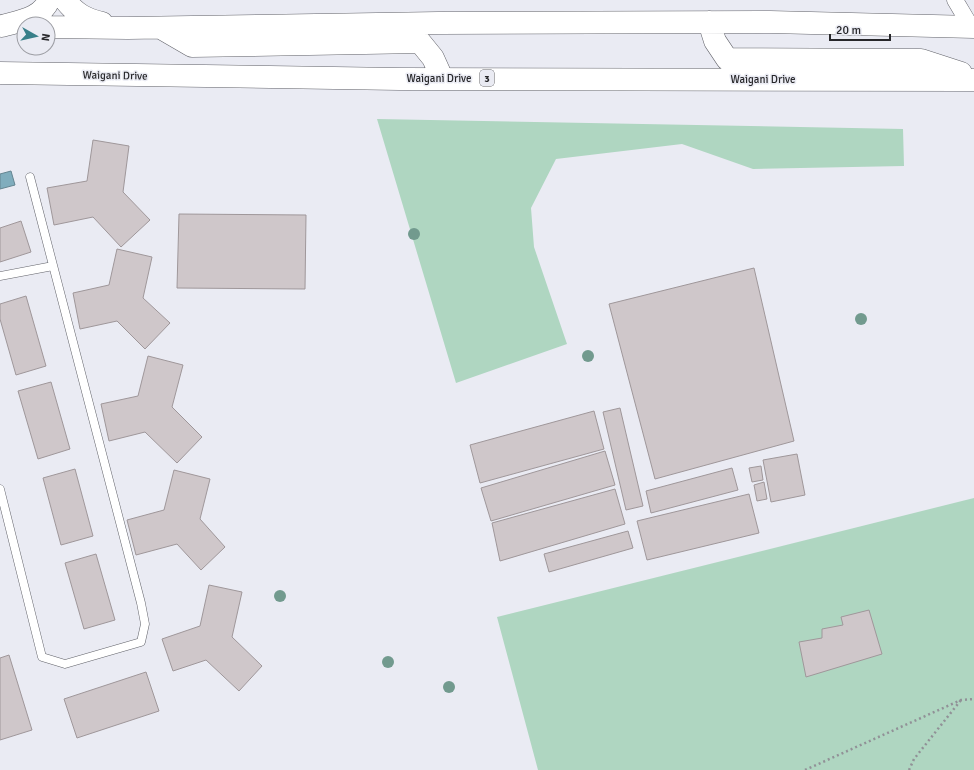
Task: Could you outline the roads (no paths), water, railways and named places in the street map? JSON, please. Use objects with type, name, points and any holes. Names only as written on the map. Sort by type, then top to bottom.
[{"type":"highway","points":[[1,26],[36,16],[46,6],[49,0]]},
{"type":"highway","points":[[65,0],[75,12],[87,20],[128,28]]},
{"type":"highway","points":[[56,27],[160,28],[438,23],[709,22],[972,27]]},
{"type":"highway","points":[[709,22],[715,41],[727,59],[921,60],[974,77]]},
{"type":"highway","points":[[1,26],[16,26]]},
{"type":"highway","points":[[160,28],[192,46],[420,42],[433,58],[442,78]]},
{"type":"highway","name":"Waigani Drive","points":[[0,73],[442,78],[974,80]]},
{"type":"street","points":[[955,0],[972,27]]},
{"type":"lane","points":[[0,489],[42,657],[65,664],[141,642],[145,624],[141,603],[30,177]]},
{"type":"lane","points":[[0,276],[53,266]]},
{"type":"water","points":[[11,171],[15,185],[0,189],[0,174]]}]
